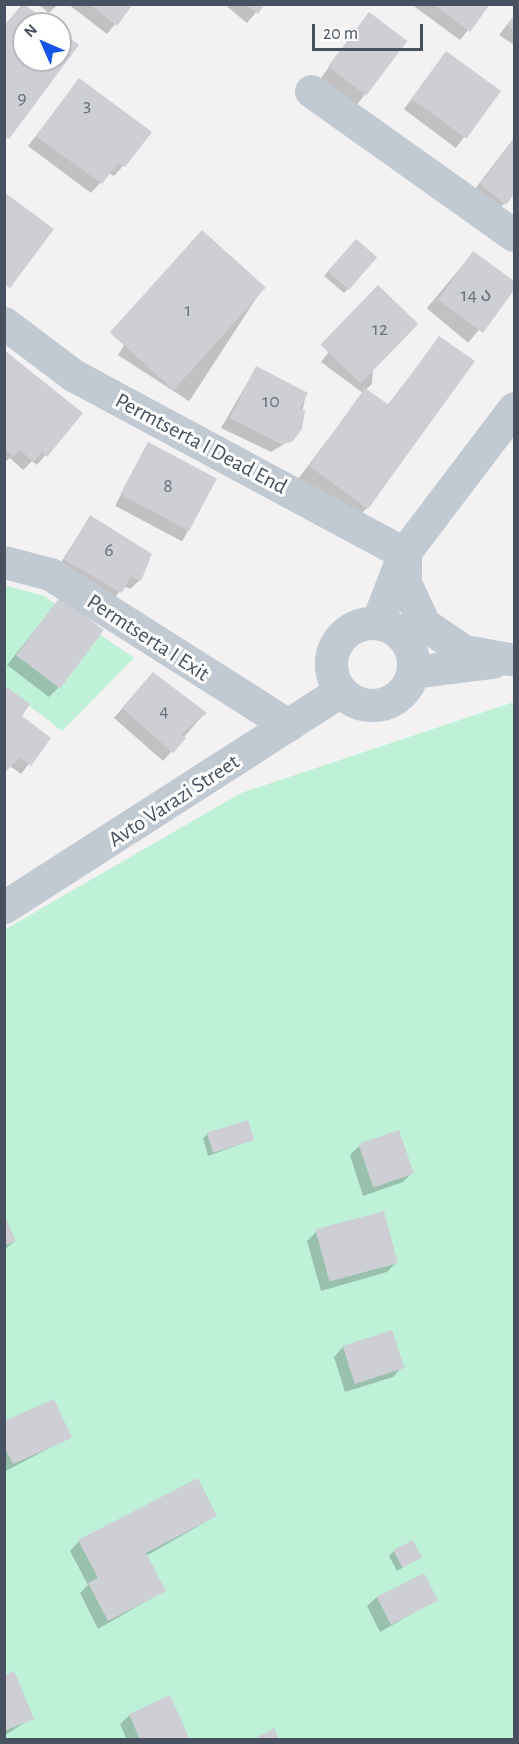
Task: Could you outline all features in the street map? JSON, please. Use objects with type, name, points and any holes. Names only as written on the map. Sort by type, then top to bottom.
[{"type":"street","points":[[311,91],[514,235]]},
{"type":"street","name":"Permtserta I Dead End","points":[[4,323],[73,375],[404,553]]},
{"type":"street","points":[[377,623],[404,553],[514,408]]},
{"type":"street","points":[[404,553],[405,583],[423,624],[464,651],[512,658]]},
{"type":"street","name":"Permtserta I Exit","points":[[4,562],[50,574],[288,724]]},
{"type":"street","points":[[377,623],[392,627],[409,644],[413,672],[408,686],[386,704],[358,703],[340,691],[331,664],[339,640],[350,630],[377,623]]},
{"type":"street","points":[[413,672],[512,658]]},
{"type":"street","name":"Avto Varazi Street","points":[[4,907],[340,691]]},
{"type":"green space","points":[[4,585],[44,596],[134,658],[62,731],[5,687]]},
{"type":"green space","points":[[514,702],[514,1739],[5,1739],[4,930],[241,793]]},
{"type":"building","points":[[24,4],[34,12],[17,12]]},
{"type":"building","points":[[89,4],[133,4],[117,26]]},
{"type":"building","points":[[245,4],[265,4],[258,14]]},
{"type":"building","points":[[433,4],[490,4],[470,32]]},
{"type":"building","points":[[369,12],[407,41],[366,95],[328,66]]},
{"type":"building","points":[[514,16],[514,31],[507,25]]},
{"type":"building","points":[[12,18],[12,72],[59,72],[9,139],[4,135],[4,27]]},
{"type":"building","points":[[72,40],[79,45],[72,54]]},
{"type":"building","points":[[446,51],[501,91],[466,139],[411,99]]},
{"type":"building","points":[[79,78],[152,132],[125,167],[118,163],[102,184],[36,136]]},
{"type":"building","points":[[514,139],[514,194],[506,205],[480,184]]},
{"type":"building","points":[[4,192],[54,229],[10,288],[4,284]]},
{"type":"building","points":[[202,230],[266,288],[174,390],[110,333]]},
{"type":"building","points":[[356,239],[377,257],[349,290],[328,271]]},
{"type":"building","points":[[473,251],[514,281],[514,290],[483,333],[438,300]]},
{"type":"building","points":[[378,285],[418,324],[361,384],[320,345]]},
{"type":"building","points":[[439,336],[475,361],[368,509],[309,466],[365,388],[389,405]]},
{"type":"building","points":[[4,350],[83,413],[47,457],[42,452],[33,462],[20,450],[13,456],[4,449]]},
{"type":"building","points":[[256,366],[308,393],[300,408],[305,411],[302,429],[292,442],[281,444],[230,418]]},
{"type":"building","points":[[148,442],[217,479],[189,531],[120,494]]},
{"type":"building","points":[[90,515],[152,554],[141,581],[131,576],[122,593],[64,560]]},
{"type":"building","points":[[60,597],[104,630],[60,688],[16,655]]},
{"type":"building","points":[[153,672],[207,713],[181,734],[186,738],[173,753],[122,708]]},
{"type":"building","points":[[4,685],[30,704],[22,716],[51,738],[31,766],[20,758],[4,773]]},
{"type":"building","points":[[248,1120],[254,1140],[213,1153],[207,1133]]},
{"type":"building","points":[[399,1130],[414,1173],[373,1187],[358,1144]]},
{"type":"building","points":[[384,1211],[398,1263],[329,1282],[315,1229]]},
{"type":"building","points":[[4,1215],[16,1241],[4,1246]]},
{"type":"building","points":[[392,1330],[404,1368],[355,1384],[343,1346]]},
{"type":"building","points":[[54,1399],[72,1438],[13,1464],[4,1446],[4,1421]]},
{"type":"building","points":[[198,1478],[217,1516],[146,1553],[166,1591],[108,1621],[88,1583],[98,1578],[78,1540]]},
{"type":"building","points":[[413,1540],[422,1558],[402,1568],[393,1550]]},
{"type":"building","points":[[424,1573],[438,1601],[391,1625],[377,1597]]},
{"type":"building","points":[[14,1671],[34,1719],[4,1731],[4,1676]]},
{"type":"building","points":[[170,1695],[190,1740],[140,1740],[129,1714]]},
{"type":"building","points":[[274,1728],[279,1740],[252,1740]]}]
